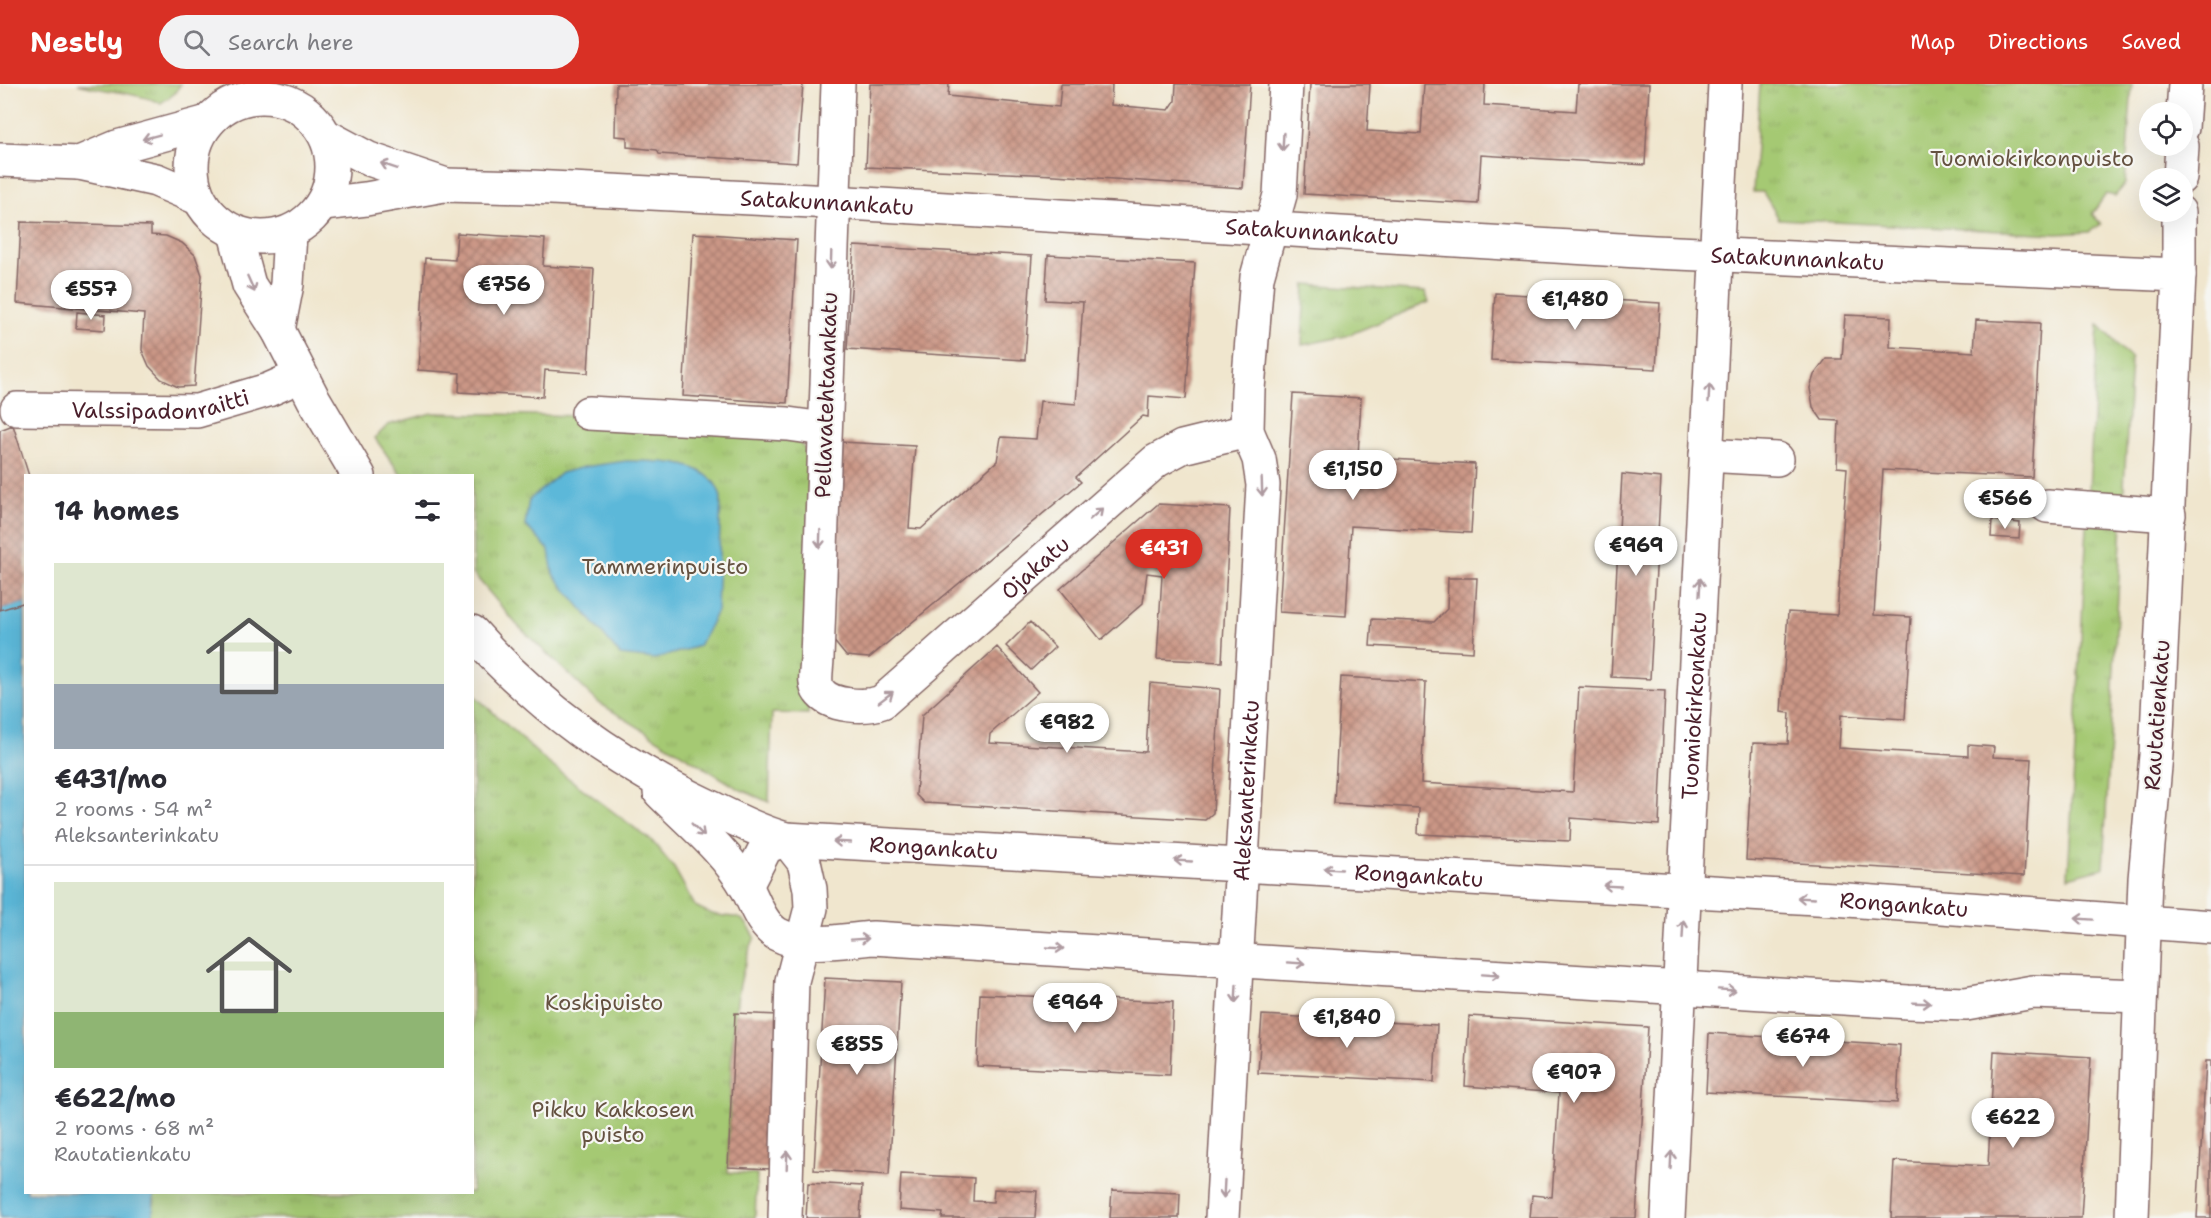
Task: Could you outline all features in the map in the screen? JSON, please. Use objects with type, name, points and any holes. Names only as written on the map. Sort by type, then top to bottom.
[{"type":"street","points":[[301,84],[333,158],[332,182],[324,204],[309,221],[290,233],[262,238],[235,233],[207,212],[198,198],[192,178],[192,158],[197,139],[208,122],[242,92],[277,98],[296,105],[319,127]]},
{"type":"street","name":"Pellavatehtaankatu","points":[[830,700],[819,692],[816,685],[838,84]]},
{"type":"street","name":"Aleksanterinkatu","points":[[1222,1218],[1263,485],[1258,459],[1246,431],[1257,278],[1280,195],[1286,84]]},
{"type":"street","name":"Tuomiokirkonkatu","points":[[1668,1218],[1725,84]]},
{"type":"street","points":[[2184,102],[2185,84]]},
{"type":"street","points":[[79,163],[117,147],[208,122]]},
{"type":"street","name":"Satakunnankatu","points":[[319,127],[369,159],[444,185]]},
{"type":"street","points":[[0,160],[79,163],[156,180],[198,198]]},
{"type":"street","name":"Satakunnankatu","points":[[324,204],[444,185],[832,202],[1717,255],[2179,275]]},
{"type":"street","name":"Rautatienkatu","points":[[2132,1218],[2146,861],[2156,755],[2169,515],[2179,275],[2179,222]]},
{"type":"street","points":[[235,233],[249,285],[278,330],[300,376],[358,474]]},
{"type":"street","points":[[278,330],[287,284],[290,233]]},
{"type":"street","name":"Valssipadonraitti","points":[[17,409],[197,411],[268,390],[300,376]]},
{"type":"street","points":[[588,413],[788,424],[824,429]]},
{"type":"street","name":"Ojakatu","points":[[830,700],[872,705],[882,702],[1156,461],[1182,447],[1246,431]]},
{"type":"street","points":[[1706,455],[1777,459]]},
{"type":"street","points":[[2047,506],[2169,515]]},
{"type":"street","name":"Rongankatu","points":[[474,634],[521,682],[566,721],[641,773],[762,832],[786,839],[1685,890],[2211,927]]},
{"type":"street","name":"Rongankatu","points":[[641,773],[719,851],[746,886],[763,920],[799,953],[873,938],[1966,1004],[2033,992],[2140,996]]},
{"type":"street","points":[[746,886],[766,847],[786,839],[804,862],[810,889],[808,925],[792,981],[785,1218]]},
{"type":"green space","points":[[78,84],[181,84],[174,94],[161,103]]},
{"type":"green space","name":"Tuomiokirkonpuisto","points":[[1760,84],[2132,84],[2125,184],[2115,196],[2106,194],[2092,214],[2101,224],[2089,232],[2057,234],[1779,219],[1763,192],[1753,192]]},
{"type":"green space","points":[[1305,284],[1425,292],[1429,302],[1346,336],[1302,345]]},
{"type":"green space","points":[[2098,324],[2131,359],[2103,868],[2068,877]]},
{"type":"green space","name":"Tammerinpuisto","points":[[432,413],[588,416],[797,438],[813,461],[808,714],[772,713],[769,802],[739,789],[599,703],[517,625],[474,574],[474,474],[400,474],[375,438],[388,425]]},
{"type":"green space","name":"Koskipuisto","points":[[474,695],[547,762],[652,841],[674,868],[695,906],[714,914],[740,918],[755,937],[739,989],[735,1020],[730,1084],[728,1172],[757,1175],[755,1218],[153,1218],[154,1194],[474,1194]]},
{"type":"water","points":[[626,461],[668,462],[696,469],[716,485],[721,498],[717,611],[699,646],[655,659],[620,655],[553,574],[549,550],[525,525],[529,500],[561,473]]},
{"type":"water","points":[[24,602],[24,1194],[154,1194],[153,1218],[0,1218],[0,610]]},
{"type":"building","points":[[616,84],[803,84],[797,163],[659,154],[657,150],[627,147],[627,137],[615,136]]},
{"type":"building","points":[[870,84],[949,84],[948,96],[1059,107],[1061,84],[1112,84],[1111,105],[1169,110],[1175,101],[1176,84],[1250,84],[1243,188],[1055,175],[866,167]]},
{"type":"building","points":[[1310,84],[1370,84],[1367,131],[1421,134],[1424,84],[1485,84],[1484,105],[1576,111],[1578,84],[1649,84],[1645,165],[1481,155],[1478,204],[1304,194]]},
{"type":"building","points":[[21,222],[151,226],[151,235],[166,236],[182,243],[195,255],[202,275],[194,386],[178,387],[161,379],[149,366],[142,350],[144,314],[17,303]]},
{"type":"building","points":[[457,233],[545,239],[543,266],[594,269],[588,373],[545,370],[543,397],[459,392],[460,373],[418,370],[425,258],[455,260]]},
{"type":"building","points":[[693,233],[797,240],[787,403],[683,396]]},
{"type":"building","points":[[854,246],[1032,256],[1025,360],[847,349]]},
{"type":"building","points":[[1048,255],[1195,263],[1186,399],[1149,396],[1148,417],[1143,416],[1076,477],[1081,482],[869,658],[846,656],[833,640],[842,442],[915,446],[909,528],[921,529],[997,461],[1001,437],[1036,439],[1040,401],[1076,404],[1083,302],[1045,300]]},
{"type":"building","points":[[1495,293],[1660,303],[1656,369],[1491,360]]},
{"type":"building","points":[[77,312],[106,315],[105,330],[76,328]]},
{"type":"building","points":[[1845,315],[1891,317],[1890,347],[1974,352],[1976,320],[2040,323],[2032,477],[1883,470],[1874,615],[1911,617],[1905,719],[1841,715],[1839,748],[1968,756],[1968,745],[1994,747],[1993,757],[2031,759],[2024,876],[1746,860],[1753,743],[1788,744],[1790,713],[1781,712],[1788,612],[1837,615],[1847,468],[1837,467],[1839,421],[1822,420],[1813,407],[1810,388],[1814,375],[1826,359],[1842,359]]},
{"type":"building","points":[[1293,394],[1361,398],[1358,457],[1475,464],[1471,533],[1351,526],[1346,616],[1279,612]]},
{"type":"building","points":[[13,425],[28,474],[24,474],[24,603],[0,610],[0,430]]},
{"type":"building","points":[[1622,474],[1661,478],[1650,679],[1611,677]]},
{"type":"building","points":[[1158,504],[1230,508],[1222,662],[1157,659],[1162,575],[1147,573],[1143,603],[1101,640],[1060,589]]},
{"type":"building","points":[[1992,520],[2020,523],[2019,539],[1991,537]]},
{"type":"building","points":[[1448,578],[1477,578],[1473,652],[1370,646],[1372,619],[1434,622],[1447,609]]},
{"type":"building","points":[[1030,622],[1055,647],[1031,670],[1006,646]]},
{"type":"building","points":[[997,647],[1038,692],[990,734],[989,743],[1146,752],[1150,683],[1220,689],[1213,813],[1205,820],[924,803],[916,795],[922,715]]},
{"type":"building","points":[[1341,677],[1426,682],[1421,783],[1573,792],[1579,687],[1665,691],[1659,825],[1571,818],[1570,841],[1418,834],[1419,808],[1334,803]]},
{"type":"building","points":[[825,978],[901,982],[889,1175],[814,1170]]},
{"type":"building","points":[[980,994],[1173,1002],[1170,1075],[977,1066]]},
{"type":"building","points":[[735,1013],[779,1015],[772,1169],[728,1167]]},
{"type":"building","points":[[1262,1015],[1437,1025],[1434,1082],[1258,1073]]},
{"type":"building","points":[[1469,1016],[1648,1027],[1636,1218],[1530,1218],[1532,1195],[1552,1197],[1559,1093],[1465,1086]]},
{"type":"building","points":[[1709,1033],[1900,1045],[1897,1103],[1706,1092]]},
{"type":"building","points":[[1994,1051],[2091,1057],[2081,1218],[1891,1218],[1894,1161],[1988,1166]]},
{"type":"building","points":[[2206,1061],[2211,1061],[2211,1218],[2197,1218]]},
{"type":"building","points":[[901,1174],[974,1178],[973,1201],[993,1202],[994,1189],[1037,1191],[1035,1218],[942,1218],[943,1213],[899,1210]]},
{"type":"building","points":[[808,1183],[862,1186],[860,1218],[806,1218]]},
{"type":"building","points":[[1112,1190],[1180,1193],[1179,1218],[1110,1218]]},
{"type":"park label","name":"Pikku Kakkosen puisto","points":[[613,1122]]}]
